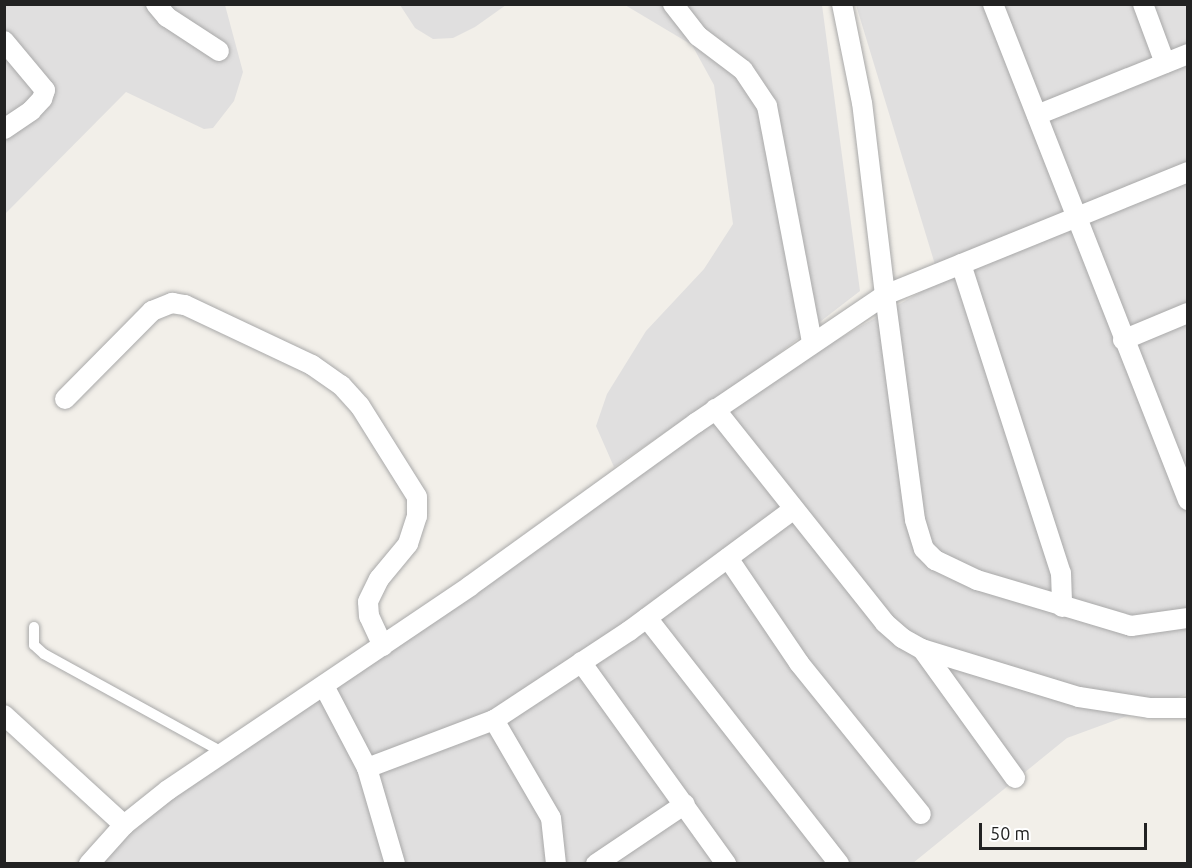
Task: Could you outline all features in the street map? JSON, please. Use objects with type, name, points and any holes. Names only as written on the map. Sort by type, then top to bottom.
[{"type":"street","points":[[156,4],[167,17],[219,51]]},
{"type":"street","points":[[673,4],[698,36],[743,70],[764,100],[812,343]]},
{"type":"street","points":[[842,4],[862,104],[915,520],[924,549],[934,560],[977,580],[1131,626],[1188,618]]},
{"type":"street","points":[[993,4],[1074,218],[1187,497]]},
{"type":"street","points":[[1143,4],[1165,63]]},
{"type":"street","points":[[4,41],[45,90],[42,99],[31,111],[4,129]]},
{"type":"street","points":[[1036,115],[1188,54]]},
{"type":"street","points":[[89,864],[124,825],[224,753],[383,646],[715,409],[885,295],[1188,172]]},
{"type":"street","points":[[961,264],[1061,573],[1062,607]]},
{"type":"street","points":[[65,399],[152,311],[172,303],[185,305],[312,365],[341,385],[360,406],[417,497],[416,523],[408,544],[379,579],[368,602],[369,616],[383,646]]},
{"type":"street","points":[[1123,340],[1188,313]]},
{"type":"street","points":[[715,409],[885,623],[922,649],[1079,697],[1149,708],[1188,708]]},
{"type":"street","points":[[367,768],[494,720],[646,618],[794,509]]},
{"type":"street","points":[[728,558],[799,663],[921,814]]},
{"type":"street","points":[[646,618],[839,864]]},
{"type":"street","points":[[922,649],[1015,778]]},
{"type":"street","points":[[581,662],[726,864]]},
{"type":"street","points":[[324,686],[367,768],[395,864]]},
{"type":"street","points":[[4,715],[124,825]]},
{"type":"street","points":[[494,720],[551,818],[556,864]]},
{"type":"street","points":[[596,864],[685,804]]},
{"type":"lane","points":[[34,627],[34,645],[44,654],[224,753]]},
{"type":"shaded area","points":[[5,5],[225,5],[243,72],[234,101],[213,128],[204,129],[126,92],[5,214]]},
{"type":"shaded area","points":[[400,5],[506,5],[475,27],[453,38],[433,39],[415,28]]},
{"type":"shaded area","points":[[625,5],[822,5],[860,291],[760,368],[614,467],[596,426],[607,394],[646,331],[704,269],[733,224],[714,85],[692,45]]},
{"type":"shaded area","points":[[856,5],[1187,5],[1187,694],[1067,738],[913,863],[95,864],[163,805],[779,373],[940,281]]}]
